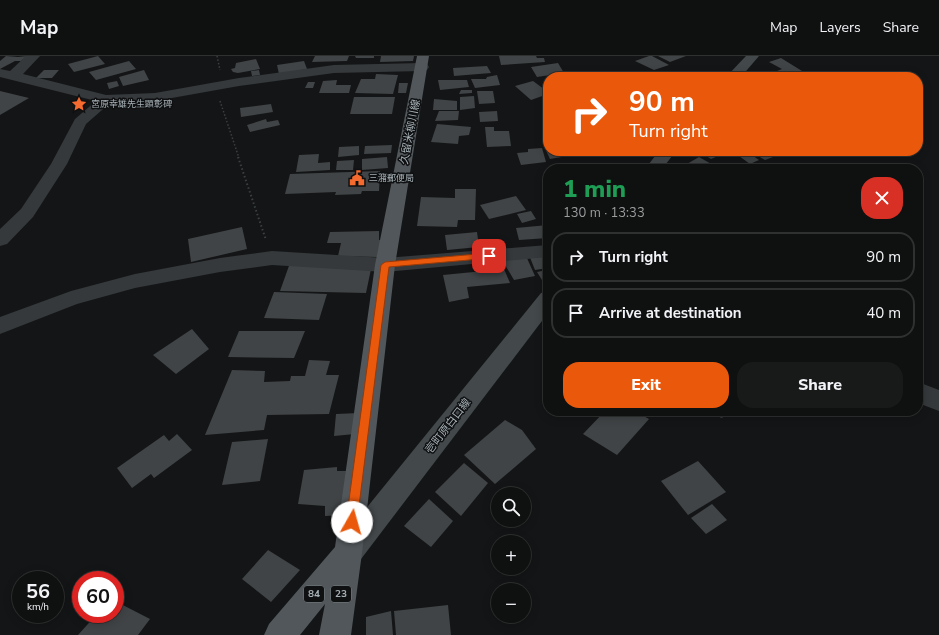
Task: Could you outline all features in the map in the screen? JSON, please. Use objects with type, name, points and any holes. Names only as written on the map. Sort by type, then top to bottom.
[{"type":"main road","points":[[738,72],[753,56]]},
{"type":"main road","name":"久留米柳川線","points":[[335,635],[348,553],[385,265],[422,61]]},
{"type":"main road","points":[[657,164],[664,156]]},
{"type":"main road","name":"壱町原白口線","points":[[348,553],[543,304]]},
{"type":"main road","name":"84","points":[[280,635],[348,553]]},
{"type":"street","points":[[7,74],[34,56]]},
{"type":"street","points":[[7,74],[106,98],[155,97],[218,87],[239,82],[334,69],[422,61]]},
{"type":"street","points":[[0,240],[27,213],[59,164],[80,122],[106,98]]},
{"type":"street","points":[[0,326],[71,298],[135,281],[220,265],[272,258],[385,265],[543,251]]},
{"type":"street","points":[[923,394],[939,401]]},
{"type":"path","points":[[218,87],[222,108],[272,258]]},
{"type":"building","points":[[6,56],[27,56],[21,61],[15,61],[0,69],[0,61]]},
{"type":"building","points":[[98,56],[105,64],[74,72],[68,64]]},
{"type":"building","points":[[315,56],[349,56],[347,61],[312,62]]},
{"type":"building","points":[[355,56],[374,56],[374,58],[356,58]]},
{"type":"building","points":[[381,56],[414,56],[413,61],[380,62]]},
{"type":"building","points":[[499,56],[536,56],[537,58],[544,58],[545,62],[501,65]]},
{"type":"building","points":[[652,56],[669,65],[654,70],[635,61]]},
{"type":"building","points":[[658,56],[686,56],[670,62]]},
{"type":"building","points":[[781,58],[802,71],[774,72],[782,69],[769,62]]},
{"type":"building","points":[[256,59],[260,69],[238,73],[233,72],[231,69],[235,68],[236,63]]},
{"type":"building","points":[[129,61],[136,69],[96,80],[89,72]]},
{"type":"building","points":[[304,61],[307,69],[279,74],[277,65]]},
{"type":"building","points":[[558,63],[563,72],[543,72],[543,76],[537,77],[531,67]]},
{"type":"building","points":[[487,66],[491,73],[454,76],[453,68]]},
{"type":"building","points":[[44,70],[59,70],[52,78],[36,78]]},
{"type":"building","points":[[144,70],[149,80],[123,86],[119,77]]},
{"type":"building","points":[[259,70],[260,75],[252,76],[251,71]]},
{"type":"building","points":[[376,74],[398,75],[393,94],[355,93],[361,79],[375,79]]},
{"type":"building","points":[[497,75],[500,85],[475,88],[471,79],[486,79],[487,77]]},
{"type":"building","points":[[337,80],[336,85],[351,85],[349,93],[319,93],[323,81]]},
{"type":"building","points":[[438,80],[467,80],[469,87],[440,90]]},
{"type":"building","points":[[117,81],[119,86],[109,89],[107,83]]},
{"type":"building","points":[[533,81],[543,88],[543,96],[531,100],[515,86]]},
{"type":"building","points":[[308,82],[315,82],[313,88],[305,88]]},
{"type":"building","points":[[399,83],[408,83],[406,93],[398,93]]},
{"type":"building","points":[[461,90],[472,90],[472,93],[459,94]]},
{"type":"building","points":[[0,91],[29,98],[0,115]]},
{"type":"building","points":[[477,91],[493,91],[495,103],[479,104]]},
{"type":"building","points":[[474,96],[475,108],[460,110],[460,97]]},
{"type":"building","points":[[354,97],[395,97],[392,114],[350,114]]},
{"type":"building","points":[[434,99],[457,101],[457,110],[433,110]]},
{"type":"building","points":[[271,104],[273,112],[241,117],[240,108]]},
{"type":"building","points":[[439,111],[459,111],[458,120],[435,121]]},
{"type":"building","points":[[497,111],[498,121],[480,122],[479,112]]},
{"type":"building","points":[[266,119],[267,122],[278,120],[280,125],[250,132],[247,125]]},
{"type":"building","points":[[437,124],[471,127],[469,135],[459,136],[458,144],[431,142]]},
{"type":"building","points":[[485,127],[494,127],[494,131],[509,131],[511,146],[487,147]]},
{"type":"building","points":[[392,145],[391,153],[364,154],[365,146]]},
{"type":"building","points":[[359,146],[359,155],[338,157],[339,147]]},
{"type":"building","points":[[542,148],[543,156],[546,162],[521,165],[517,153],[528,152],[528,149]]},
{"type":"building","points":[[319,154],[318,163],[330,162],[330,170],[296,172],[299,155]]},
{"type":"building","points":[[549,156],[568,156],[550,159]]},
{"type":"building","points":[[706,156],[718,156],[711,159]]},
{"type":"building","points":[[739,156],[753,156],[759,160],[750,164]]},
{"type":"building","points":[[758,156],[776,156],[765,160]]},
{"type":"building","points":[[387,157],[388,168],[362,170],[362,159]]},
{"type":"building","points":[[699,157],[711,164],[687,164]]},
{"type":"building","points":[[354,160],[353,170],[336,170],[337,161]]},
{"type":"building","points":[[380,171],[379,191],[362,191],[361,194],[335,195],[336,192],[285,194],[290,174]]},
{"type":"building","points":[[455,189],[476,189],[475,220],[458,220],[457,227],[417,226],[421,197],[455,198]]},
{"type":"building","points":[[516,196],[526,210],[489,219],[480,205]]},
{"type":"building","points":[[531,211],[536,219],[522,223],[517,214]]},
{"type":"building","points":[[543,225],[543,238],[519,240],[516,228]]},
{"type":"building","points":[[242,227],[247,249],[191,262],[188,239]]},
{"type":"building","points":[[379,231],[379,240],[382,240],[377,257],[338,256],[341,243],[327,243],[330,232]]},
{"type":"building","points":[[477,232],[479,247],[447,250],[445,235]]},
{"type":"building","points":[[543,254],[543,269],[535,270],[529,255]]},
{"type":"building","points":[[526,256],[535,276],[514,280],[501,258]]},
{"type":"building","points":[[290,263],[371,269],[366,293],[280,291]]},
{"type":"building","points":[[504,269],[510,283],[467,287],[469,298],[449,302],[443,275]]},
{"type":"building","points":[[542,271],[543,280],[542,280],[537,272]]},
{"type":"building","points":[[274,292],[327,294],[319,320],[264,318]]},
{"type":"building","points":[[192,329],[209,349],[176,374],[153,355]]},
{"type":"building","points":[[239,331],[305,331],[294,358],[228,357]]},
{"type":"building","points":[[309,360],[330,361],[326,375],[339,375],[329,414],[267,415],[264,430],[205,435],[232,370],[265,371],[264,382],[290,381],[291,376],[305,376]]},
{"type":"building","points":[[359,413],[355,434],[334,436],[336,414]]},
{"type":"building","points":[[600,416],[643,416],[649,419],[617,455],[583,434]]},
{"type":"building","points":[[505,420],[522,430],[536,449],[495,484],[464,455]]},
{"type":"building","points":[[177,434],[192,450],[154,478],[151,474],[132,488],[117,468],[164,435],[169,441]]},
{"type":"building","points":[[268,439],[260,481],[222,485],[232,442]]},
{"type":"building","points":[[698,461],[726,492],[688,515],[661,481]]},
{"type":"building","points":[[464,463],[488,483],[461,516],[435,492]]},
{"type":"building","points":[[337,467],[337,471],[354,471],[348,515],[325,516],[325,506],[298,504],[304,470]]},
{"type":"building","points":[[429,499],[453,521],[431,547],[404,526]]},
{"type":"building","points":[[712,504],[727,520],[706,534],[691,518]]},
{"type":"building","points":[[268,550],[300,570],[271,602],[242,579]]},
{"type":"building","points":[[448,605],[451,635],[396,635],[394,611]]},
{"type":"building","points":[[124,606],[150,619],[138,635],[78,635],[89,623],[124,623]]},
{"type":"building","points":[[391,611],[393,635],[366,635],[366,617]]},
{"type":"place","name":"宮原幸雄先生顕彰碑","points":[[79,104]]},
{"type":"place","name":"三潴郵便局","points":[[357,178]]},
{"type":"route","points":[[352,522],[385,265],[489,256]]}]
